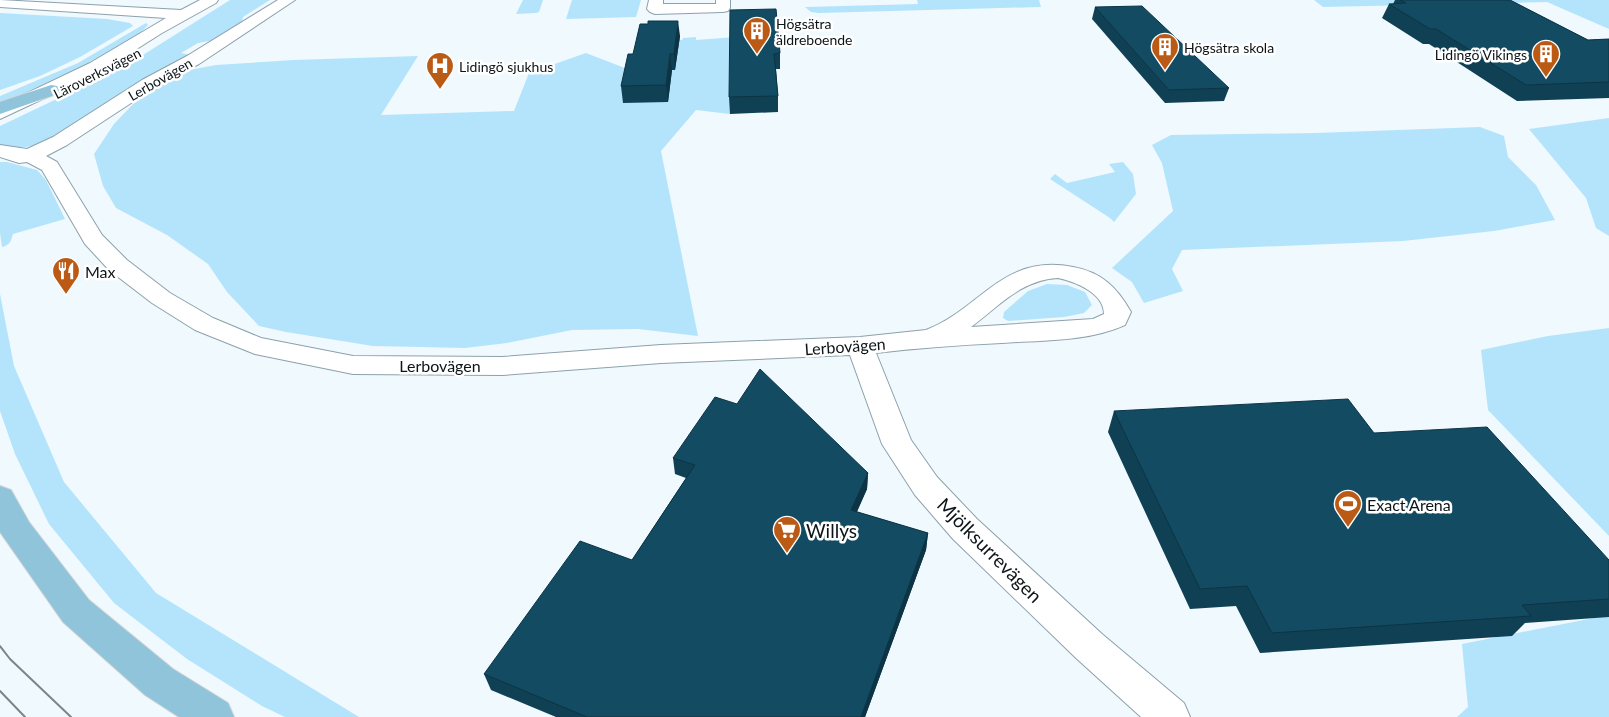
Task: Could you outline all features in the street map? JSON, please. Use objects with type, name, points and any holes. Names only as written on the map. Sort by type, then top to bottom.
[{"type":"main road","points":[[0,108],[51,90]]},
{"type":"main road","points":[[0,499],[17,532],[76,611],[159,682],[214,717]]},
{"type":"street","name":"Läroverksvägen","points":[[0,113],[96,67],[164,24],[185,15],[211,0]]},
{"type":"street","name":"Lerbovägen","points":[[0,158],[30,156],[85,126],[148,84],[193,60],[288,0]]},
{"type":"street","points":[[656,0],[655,9],[723,8],[724,0]]},
{"type":"street","points":[[0,3],[185,15]]},
{"type":"street","name":"Läroverksvägen","points":[[0,122],[114,67],[178,28],[183,23],[185,15]]},
{"type":"street","name":"Lerbovägen","points":[[0,151],[30,156],[50,166],[93,239],[118,265],[161,298],[204,324],[256,345],[353,365],[502,366],[685,353],[860,346],[929,338],[1098,327],[1116,319],[1118,312],[1101,287],[1081,276],[1053,270],[1041,271],[1018,278],[956,326],[929,338]]},
{"type":"street","name":"Mjölksurrevägen","points":[[860,346],[897,444],[926,486],[972,536],[1089,646],[1170,717]]},
{"type":"shaded area","points":[[230,0],[270,0],[243,17],[242,22],[221,39],[198,43],[181,53],[192,55],[126,89],[79,124],[41,144],[26,147],[0,147],[0,126],[124,67]]},
{"type":"shaded area","points":[[523,0],[543,0],[539,12],[516,14]]},
{"type":"shaded area","points":[[572,0],[641,0],[636,17],[566,19]]},
{"type":"shaded area","points":[[917,0],[1039,0],[1041,7],[819,13],[811,12],[805,7],[918,4]]},
{"type":"shaded area","points":[[1314,0],[1609,0],[1609,29],[1547,2],[1323,7]]},
{"type":"shaded area","points":[[0,13],[107,19],[130,23],[133,26],[80,57],[40,76],[0,90]]},
{"type":"shaded area","points":[[146,23],[148,25],[138,35],[86,64],[0,105],[0,96],[78,63]]},
{"type":"shaded area","points":[[696,37],[696,40],[736,37],[731,69],[730,114],[696,110],[661,151],[698,336],[638,329],[572,330],[507,343],[465,348],[373,346],[259,326],[227,292],[208,264],[167,235],[116,208],[103,186],[94,154],[114,124],[134,103],[163,83],[189,70],[216,65],[294,60],[418,56],[381,115],[514,111],[529,73],[586,53],[630,70],[667,102],[672,70],[675,70],[679,40]]},
{"type":"shaded area","points":[[1609,118],[1609,236],[1596,228],[1586,198],[1529,129]]},
{"type":"shaded area","points":[[1480,127],[1504,136],[1508,157],[1536,185],[1555,220],[1494,231],[1403,241],[1182,250],[1172,269],[1183,291],[1144,303],[1132,282],[1112,268],[1173,211],[1162,163],[1152,145],[1171,135],[1316,133]]},
{"type":"shaded area","points":[[0,162],[37,170],[46,180],[65,219],[13,234],[10,242],[2,247],[0,233]]},
{"type":"shaded area","points":[[1123,162],[1133,174],[1136,194],[1114,222],[1050,179],[1055,174],[1067,183],[1115,172],[1109,164]]},
{"type":"shaded area","points":[[1047,284],[1067,285],[1085,292],[1092,305],[1084,313],[1064,317],[1008,321],[1003,318],[1004,312],[1028,291]]},
{"type":"shaded area","points":[[0,294],[14,366],[64,482],[156,593],[359,717],[285,717],[262,706],[187,659],[114,603],[49,524],[15,454],[0,411]]},
{"type":"shaded area","points":[[1609,328],[1609,536],[1488,410],[1481,350],[1548,336]]},
{"type":"shaded area","points":[[1609,615],[1609,717],[1457,717],[1468,707],[1462,644]]},
{"type":"building","points":[[1400,0],[1510,0],[1588,40],[1609,39],[1609,82],[1526,85],[1436,29],[1430,29],[1389,4],[1406,3]]},
{"type":"building","points":[[1142,6],[1229,88],[1169,90],[1095,7]]},
{"type":"building","points":[[776,9],[780,53],[774,54],[778,96],[729,97],[730,10]]},
{"type":"building","points":[[648,21],[678,21],[674,54],[670,54],[666,85],[621,86],[628,54],[633,54],[640,24],[648,24]]},
{"type":"building","name":"Willys","points":[[760,369],[868,473],[851,510],[928,533],[861,717],[587,717],[484,674],[580,541],[632,560],[695,465],[673,458],[715,397],[737,404]]},
{"type":"building","name":"Exact Arena","points":[[1348,399],[1374,433],[1487,427],[1609,560],[1609,599],[1522,605],[1531,616],[1272,633],[1247,586],[1200,589],[1114,411]]},
{"type":"tram line","points":[[0,646],[10,659],[71,717]]},
{"type":"tram line","points":[[0,691],[25,717]]},
{"type":"place","name":"Högsätra äldreboende","points":[[757,55]]},
{"type":"place","name":"Högsätra skola","points":[[1165,71]]},
{"type":"place","name":"Lidingö Vikings","points":[[1546,78]]},
{"type":"place","name":"Lidingö sjukhus","points":[[440,90]]},
{"type":"place","name":"Max","points":[[66,295]]},
{"type":"place","name":"Exact Arena","points":[[1348,528]]},
{"type":"place","name":"Willys","points":[[787,554]]}]
